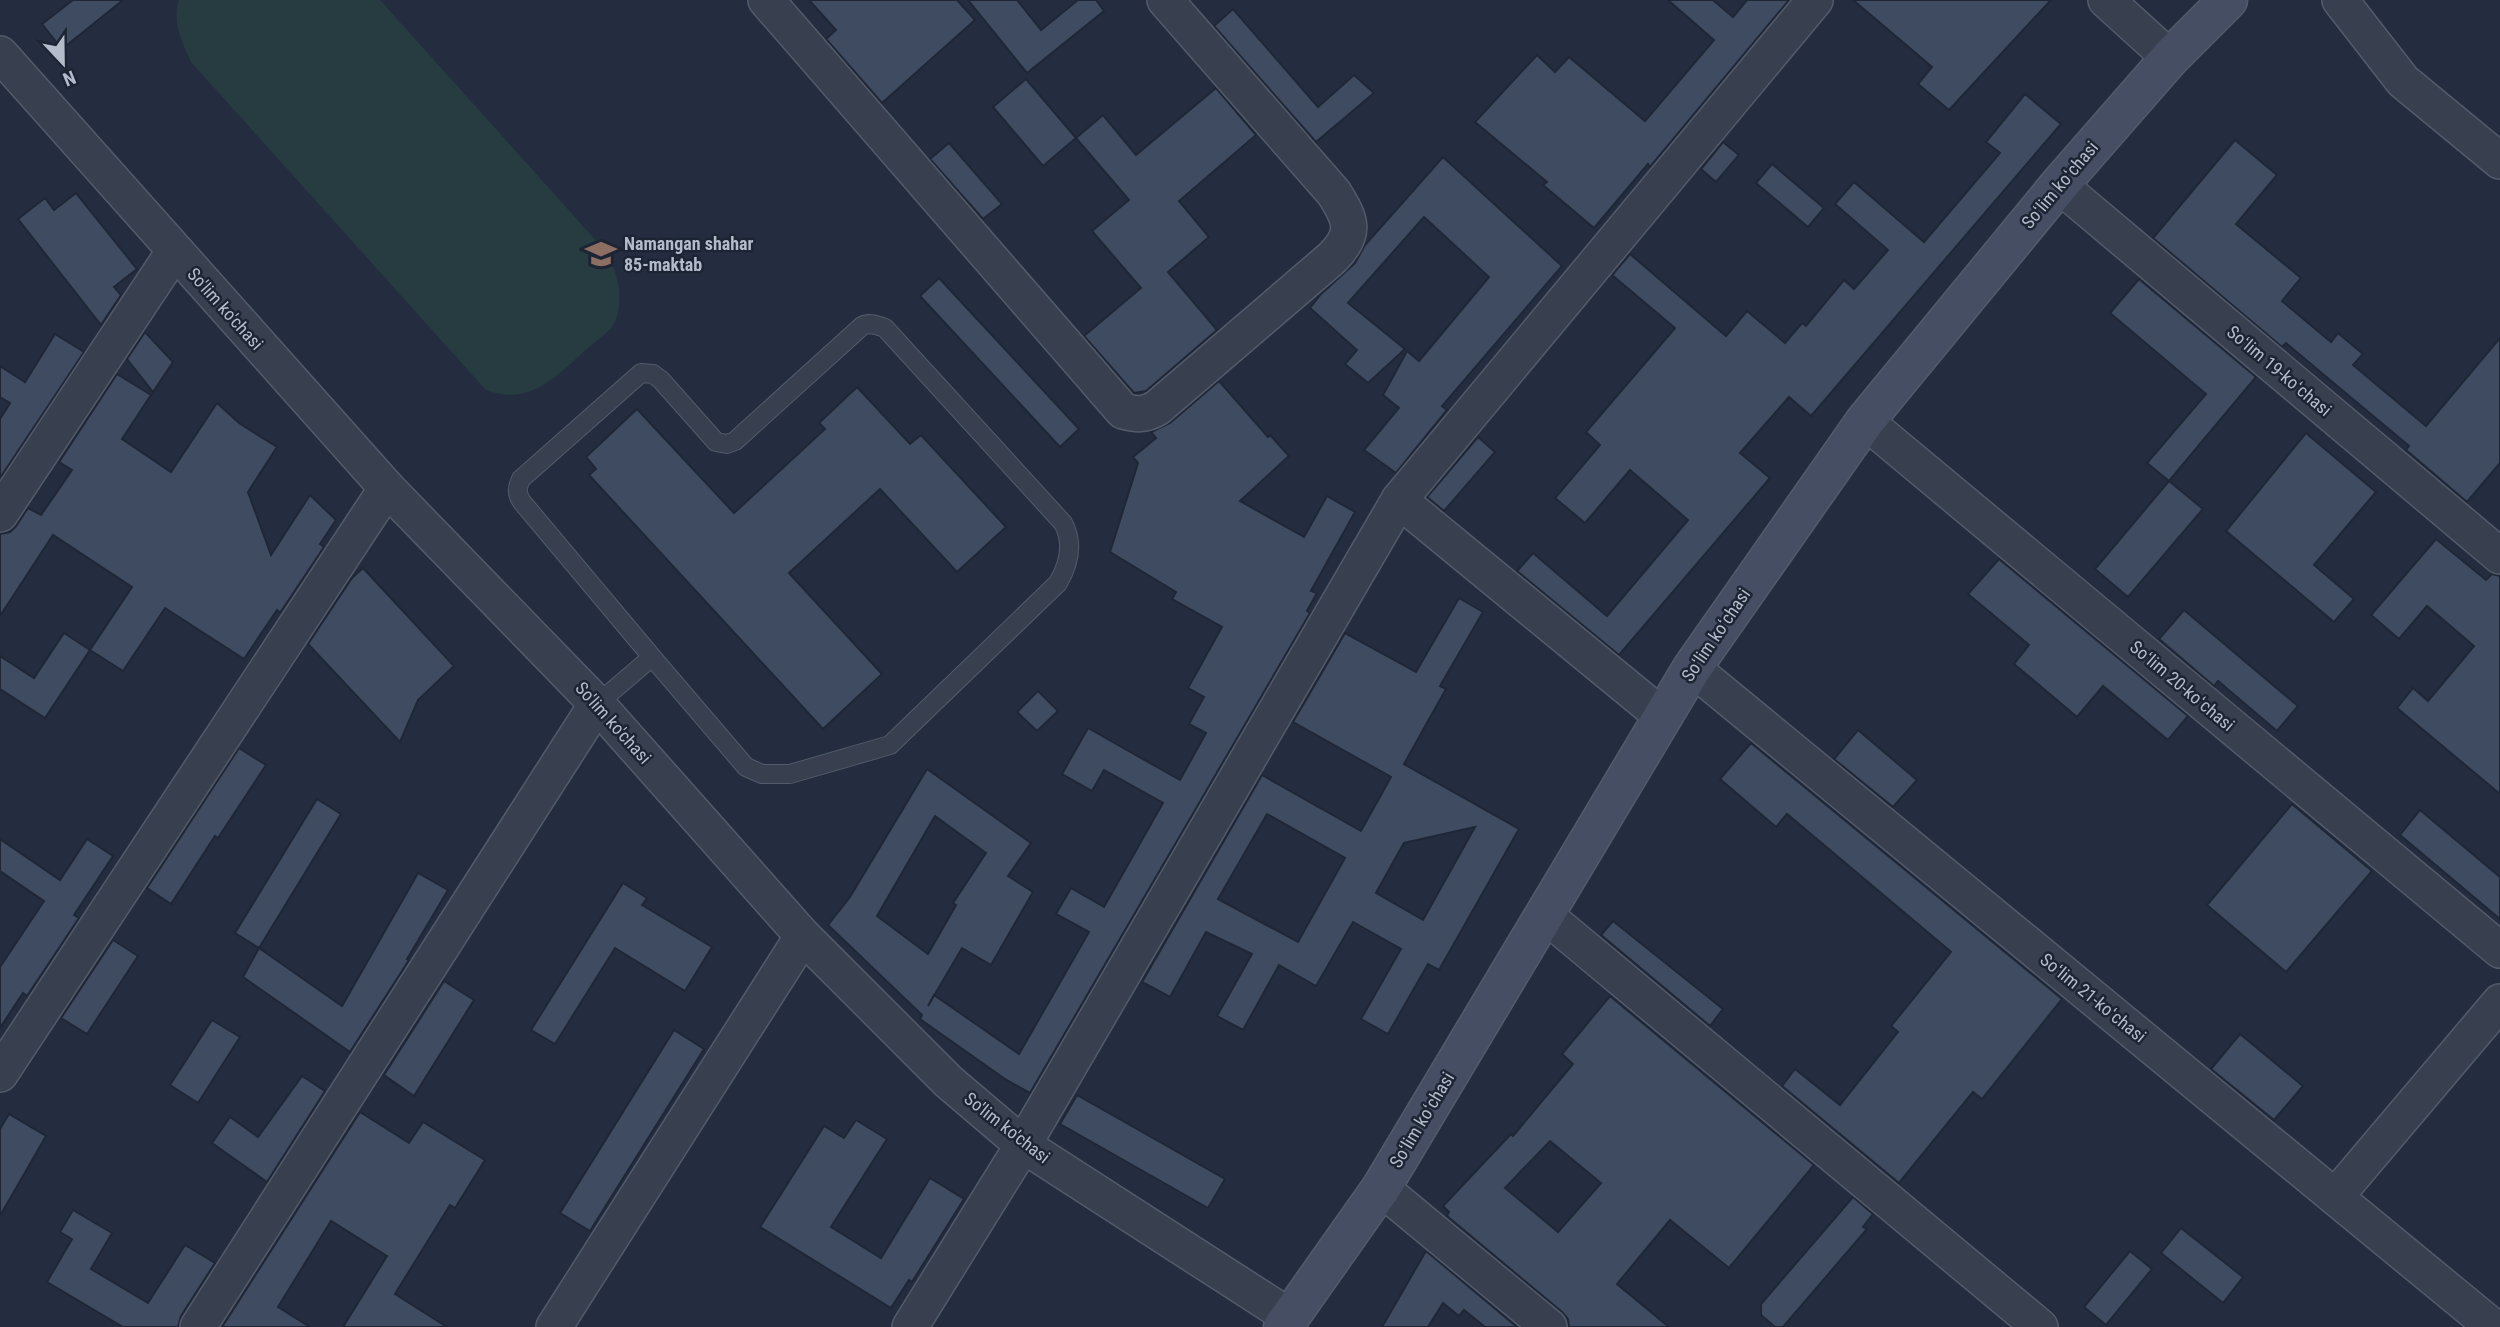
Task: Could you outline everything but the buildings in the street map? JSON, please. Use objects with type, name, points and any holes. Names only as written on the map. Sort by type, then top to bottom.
[{"type":"street","points":[[766,0],[1123,411],[1135,415],[1157,408],[1332,258],[1344,246],[1348,231],[1349,217],[1334,193],[1165,0]]},
{"type":"street","points":[[910,1327],[1023,1145],[1399,500],[1815,0]]},
{"type":"street","points":[[2106,0],[2170,58]]},
{"type":"street","name":"Soʻlim koʻchasi","points":[[1287,1322],[1381,1188],[1692,668],[1865,421],[2059,185],[2170,58],[2228,0]]},
{"type":"street","points":[[2340,0],[2403,81],[2500,161]]},
{"type":"street","name":"So'lim ko'chasi","points":[[0,54],[387,488],[597,704],[803,936],[949,1082],[1023,1145],[1287,1322]]},
{"type":"street","name":"Soʻlim 19-koʻchasi","points":[[2059,185],[2500,556]]},
{"type":"street","points":[[0,514],[174,252]]},
{"type":"street","name":"Soʻlim 20-koʻchasi","points":[[1865,421],[2500,950]]},
{"type":"street","points":[[0,1074],[387,488]]},
{"type":"street","points":[[1399,500],[1662,716]]},
{"type":"street","name":"Soʻlim 21-koʻchasi","points":[[1692,668],[2493,1327]]},
{"type":"street","points":[[198,1327],[597,704]]},
{"type":"street","points":[[1545,915],[2040,1327]]},
{"type":"street","points":[[554,1327],[803,936]]},
{"type":"street","points":[[2335,1197],[2500,1002]]},
{"type":"street","points":[[1381,1188],[1549,1327]]},
{"type":"lane","points":[[866,324],[885,328],[1063,523],[1068,533],[1069,554],[1065,571],[1058,583],[890,745],[790,774],[762,774],[746,767],[652,657],[517,495],[517,487],[522,479],[641,373],[653,374],[661,380],[716,442],[727,444],[735,441],[862,326],[866,324]]},
{"type":"lane","points":[[597,704],[652,657]]},
{"type":"green space","points":[[179,0],[380,0],[608,254],[615,271],[619,296],[618,313],[613,325],[542,386],[517,394],[486,390],[191,62],[177,24]]},
{"type":"place","name":"Namangan shahar 85-maktab","points":[[601,254]]}]
